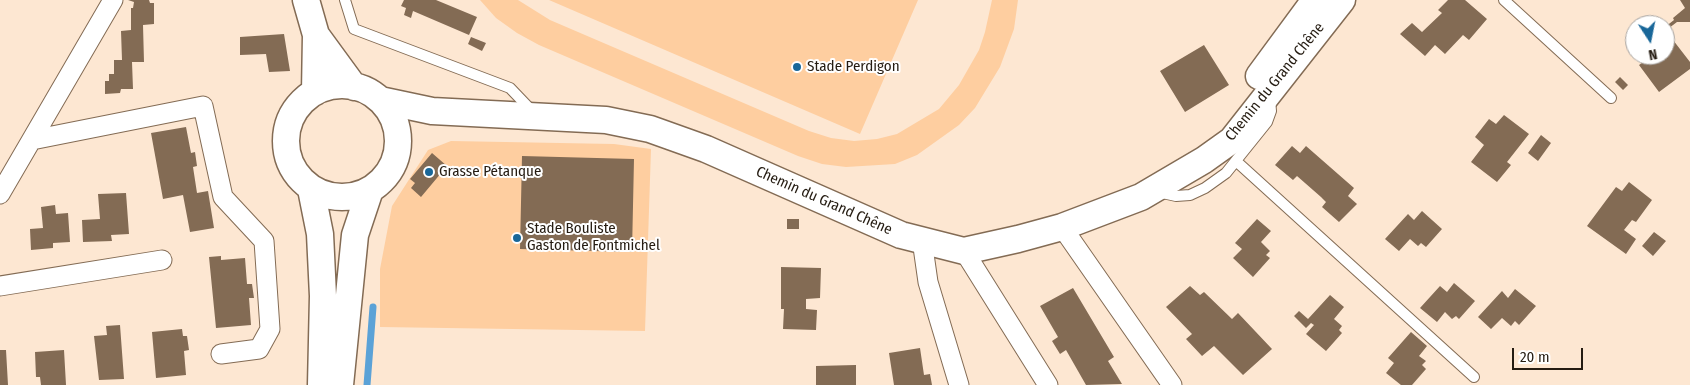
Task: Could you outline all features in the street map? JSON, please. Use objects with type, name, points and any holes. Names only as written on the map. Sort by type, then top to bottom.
[{"type":"main road","points":[[306,0],[316,35],[315,92]]},
{"type":"main road","name":"Chemin du Grand Chêne","points":[[1204,160],[1224,123],[1315,0]]},
{"type":"main road","name":"Chemin du Grand Chêne","points":[[380,100],[432,111],[606,120],[650,129],[706,150],[902,235],[964,251],[1062,227],[1141,197],[1204,160],[1232,140],[1342,0]]},
{"type":"main road","points":[[316,35],[354,87]]},
{"type":"main road","points":[[328,87],[354,87],[367,91],[380,100],[389,110],[398,136],[397,153],[392,167],[383,180],[370,190],[356,196],[341,198],[325,195],[311,189],[300,180],[292,168],[285,140],[288,125],[294,112],[303,100],[315,92],[328,87]]},
{"type":"main road","points":[[398,136],[410,124],[432,111]]},
{"type":"main road","points":[[311,189],[320,234],[323,296],[321,385]]},
{"type":"main road","points":[[340,385],[355,235],[370,190]]},
{"type":"street","points":[[0,194],[7,172],[32,140],[113,0]]},
{"type":"street","points":[[32,140],[203,106],[223,197],[264,240],[270,330],[259,349],[221,354]]},
{"type":"street","points":[[1062,227],[1172,385]]},
{"type":"street","points":[[922,240],[928,282],[959,385]]},
{"type":"street","points":[[964,251],[1048,385]]},
{"type":"street","points":[[0,286],[162,260]]},
{"type":"lane","points":[[345,0],[354,29],[510,88],[538,117]]},
{"type":"lane","points":[[1504,0],[1612,98]]},
{"type":"lane","points":[[1152,190],[1176,196],[1190,195],[1205,188],[1226,173],[1267,122],[1271,110],[1268,93]]},
{"type":"lane","points":[[1236,161],[1474,376]]},
{"type":"shaded area","points":[[480,0],[518,0],[550,20],[809,131],[831,138],[854,141],[877,139],[897,134],[939,109],[959,85],[979,50],[992,0],[1018,0],[1014,29],[1000,67],[975,108],[959,125],[917,155],[895,164],[846,167],[822,164],[798,156],[539,45],[517,33],[496,18]]},
{"type":"shaded area","name":"Stade Perdigon","points":[[549,0],[918,0],[860,134]]},
{"type":"shaded area","name":"Stade Bouliste Gaston de Fontmichel","points":[[451,141],[614,144],[651,149],[645,331],[380,327],[380,269],[392,206],[428,150]]},
{"type":"building","points":[[128,0],[149,0],[150,3],[154,3],[154,24],[143,25],[144,62],[132,62],[133,89],[121,89],[120,93],[105,94],[105,81],[109,81],[109,74],[114,74],[114,60],[122,60],[121,31],[131,30],[131,8],[133,8],[134,2]]},
{"type":"building","points":[[404,0],[436,0],[477,17],[469,35],[413,11],[411,18],[404,15],[406,8],[401,6]]},
{"type":"building","points":[[1448,0],[1465,0],[1487,19],[1469,40],[1463,35],[1445,54],[1435,45],[1425,56],[1400,34],[1412,23],[1422,32],[1442,13],[1438,10]]},
{"type":"building","points":[[1680,0],[1690,0],[1690,22],[1675,24],[1675,16],[1685,8]]},
{"type":"building","points":[[284,34],[290,71],[269,72],[266,54],[240,55],[240,37]]},
{"type":"building","points":[[471,37],[486,43],[482,51],[468,44]]},
{"type":"building","points":[[1675,43],[1690,62],[1690,69],[1659,92],[1639,65],[1675,65]]},
{"type":"building","points":[[1204,45],[1229,85],[1185,112],[1160,71]]},
{"type":"building","points":[[1620,77],[1628,85],[1623,90],[1615,82]]},
{"type":"building","points":[[1504,115],[1529,134],[1507,162],[1511,165],[1497,182],[1471,162],[1484,145],[1475,137],[1489,119],[1496,124]]},
{"type":"building","points":[[186,127],[191,153],[195,152],[197,166],[193,167],[197,193],[208,191],[214,228],[190,232],[183,195],[163,199],[151,133]]},
{"type":"building","points":[[1541,135],[1551,143],[1538,161],[1528,153]]},
{"type":"building","points":[[1292,146],[1300,153],[1306,146],[1354,188],[1348,196],[1357,204],[1339,222],[1322,207],[1326,202],[1321,197],[1297,176],[1293,180],[1275,165]]},
{"type":"building","name":"Grasse Pétanque","points":[[432,153],[447,166],[421,197],[411,188],[415,183],[410,179]]},
{"type":"building","points":[[522,156],[634,159],[632,252],[520,249]]},
{"type":"building","points":[[1629,182],[1652,200],[1636,222],[1632,220],[1624,230],[1636,239],[1626,254],[1587,226],[1616,187],[1622,191]]},
{"type":"building","points":[[126,193],[129,234],[111,235],[112,241],[83,242],[82,220],[100,219],[98,194]]},
{"type":"building","points":[[55,205],[56,214],[68,213],[70,242],[53,243],[53,248],[31,250],[30,229],[43,228],[41,207]]},
{"type":"building","points":[[1422,211],[1442,229],[1426,247],[1421,243],[1418,246],[1410,239],[1399,251],[1385,239],[1408,214],[1414,220]]},
{"type":"building","points":[[787,219],[799,219],[799,229],[787,229]]},
{"type":"building","points":[[1257,219],[1271,231],[1261,242],[1270,251],[1266,255],[1270,258],[1253,277],[1233,258],[1242,249],[1235,243]]},
{"type":"building","points":[[1654,232],[1666,241],[1653,256],[1642,246]]},
{"type":"building","points":[[221,256],[221,260],[245,258],[247,284],[252,284],[254,298],[249,298],[251,325],[216,328],[209,257]]},
{"type":"building","points":[[781,267],[821,268],[820,298],[806,299],[806,309],[817,310],[816,330],[783,329],[784,309],[781,309]]},
{"type":"building","points":[[1454,283],[1475,301],[1459,319],[1456,316],[1452,319],[1445,312],[1437,322],[1420,308],[1440,286],[1447,292]]},
{"type":"building","points":[[1190,286],[1200,295],[1204,292],[1232,319],[1238,313],[1272,349],[1243,375],[1214,346],[1202,356],[1186,339],[1192,334],[1166,307]]},
{"type":"building","points":[[1073,288],[1114,357],[1108,361],[1122,384],[1086,385],[1066,350],[1060,354],[1052,341],[1058,337],[1040,306]]},
{"type":"building","points":[[1515,289],[1536,306],[1519,325],[1515,321],[1511,326],[1502,318],[1491,329],[1478,317],[1502,291],[1508,298]]},
{"type":"building","points":[[1330,295],[1344,307],[1334,319],[1342,326],[1339,330],[1342,333],[1326,351],[1306,334],[1314,325],[1311,323],[1306,328],[1294,316],[1299,311],[1308,319]]},
{"type":"building","points":[[120,325],[124,379],[99,380],[94,336],[107,335],[106,326]]},
{"type":"building","points":[[182,329],[183,336],[187,336],[189,350],[184,351],[186,375],[156,378],[152,332]]},
{"type":"building","points":[[1411,332],[1427,346],[1419,356],[1426,361],[1422,365],[1426,369],[1412,385],[1401,385],[1386,373],[1394,363],[1388,358]]},
{"type":"building","points":[[920,348],[924,375],[930,374],[932,385],[894,385],[889,353]]},
{"type":"building","points":[[0,350],[6,350],[8,385],[0,385]]},
{"type":"building","points":[[64,350],[66,385],[41,385],[40,377],[36,377],[35,352]]},
{"type":"building","points":[[856,365],[856,385],[816,385],[816,366]]},
{"type":"waterway","points":[[367,385],[373,307]]},
{"type":"place","name":"Stade Perdigon","points":[[797,67]]},
{"type":"place","name":"Grasse Pétanque","points":[[429,172]]},
{"type":"place","name":"Stade Bouliste Gaston de Fontmichel","points":[[517,238]]}]
